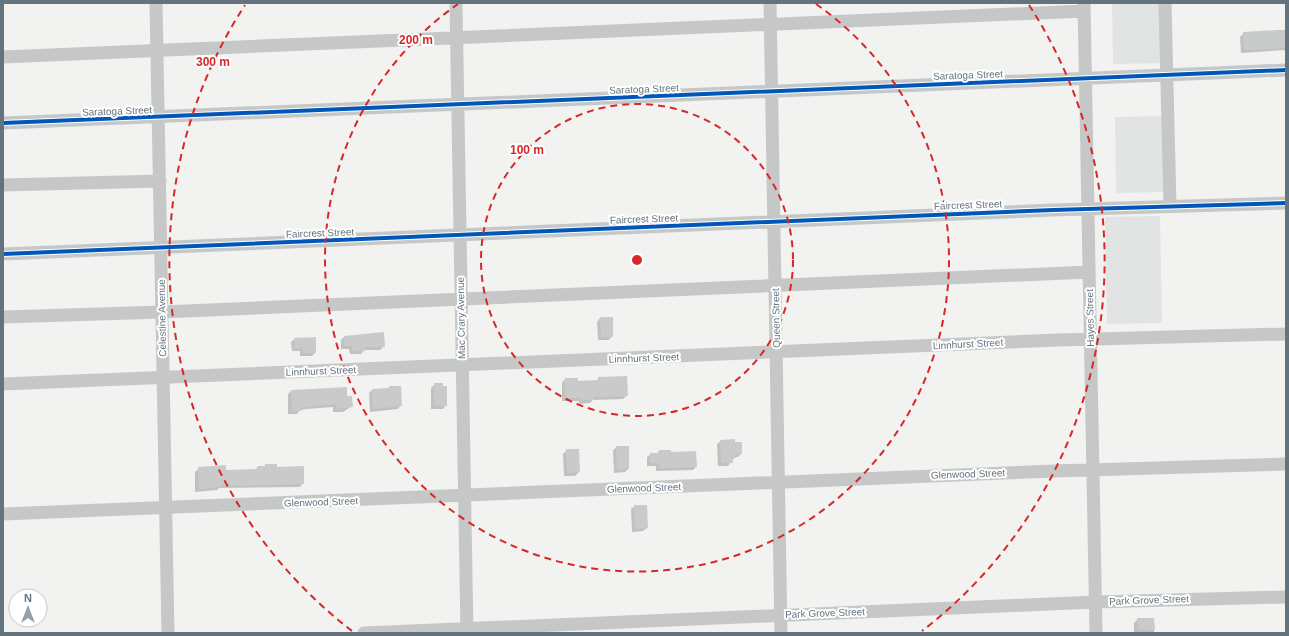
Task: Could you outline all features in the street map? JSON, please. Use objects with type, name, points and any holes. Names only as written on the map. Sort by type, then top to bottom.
[{"type":"street","name":"Celestine Avenue","points":[[156,3],[168,633]]},
{"type":"street","name":"Mac Crary Avenue","points":[[456,3],[466,631]]},
{"type":"street","name":"Queen Street","points":[[770,3],[781,633]]},
{"type":"street","points":[[1165,3],[1170,206]]},
{"type":"street","points":[[3,57],[456,39],[1084,7]]},
{"type":"street","name":"Hayes Street","points":[[1084,7],[1096,633]]},
{"type":"street","name":"Saratoga Street","points":[[3,123],[1286,70]]},
{"type":"street","points":[[3,185],[160,181]]},
{"type":"street","name":"Faircrest Street","points":[[3,254],[1088,209],[1286,203]]},
{"type":"street","points":[[3,317],[162,312],[1089,272]]},
{"type":"street","name":"Linnhurst Street","points":[[3,384],[1090,339],[1286,334]]},
{"type":"street","name":"Glenwood Street","points":[[3,514],[166,509],[779,482],[1286,464]]},
{"type":"street","name":"Park Grove Street","points":[[364,633],[466,631],[781,615],[1096,602],[1286,597]]},
{"type":"shaded area","points":[[1112,3],[1160,3],[1162,63],[1113,64]]},
{"type":"shaded area","points":[[1163,116],[1164,192],[1116,193],[1115,117]]},
{"type":"shaded area","points":[[1160,216],[1162,323],[1107,324],[1105,217]]},
{"type":"building","points":[[1286,30],[1286,48],[1244,50],[1243,32]]},
{"type":"building","points":[[600,317],[613,317],[613,337],[601,337]]},
{"type":"building","points":[[384,332],[385,347],[365,347],[365,351],[353,351],[352,346],[344,346],[344,336]]},
{"type":"building","points":[[316,337],[316,353],[303,353],[303,348],[295,348],[294,338]]},
{"type":"building","points":[[627,376],[628,396],[594,397],[594,400],[565,398],[565,378],[578,378],[578,381],[598,380],[598,377]]},
{"type":"building","points":[[434,383],[443,383],[443,386],[447,386],[447,406],[434,406]]},
{"type":"building","points":[[389,386],[401,386],[402,406],[373,409],[372,389],[389,388]]},
{"type":"building","points":[[347,387],[347,396],[352,396],[353,407],[336,409],[336,404],[301,407],[301,411],[292,411],[291,390]]},
{"type":"building","points":[[735,439],[735,442],[742,442],[742,454],[735,454],[736,458],[733,458],[733,463],[721,463],[720,440]]},
{"type":"building","points":[[616,446],[629,446],[629,469],[617,470]]},
{"type":"building","points":[[566,449],[579,449],[580,472],[567,473]]},
{"type":"building","points":[[659,450],[671,450],[671,452],[696,451],[697,467],[660,468],[659,463],[650,463],[650,453],[659,453]]},
{"type":"building","points":[[265,464],[277,464],[277,467],[304,466],[304,484],[240,486],[221,485],[221,487],[199,489],[198,467],[226,465],[226,470],[258,469],[257,466],[265,466]]},
{"type":"building","points":[[634,505],[647,505],[648,528],[635,529]]},
{"type":"building","points":[[1137,618],[1154,618],[1155,630],[1138,630]]},
{"type":"cycle path","points":[[3,123],[1286,70]]},
{"type":"cycle path","points":[[3,254],[1053,210],[1286,203]]}]
